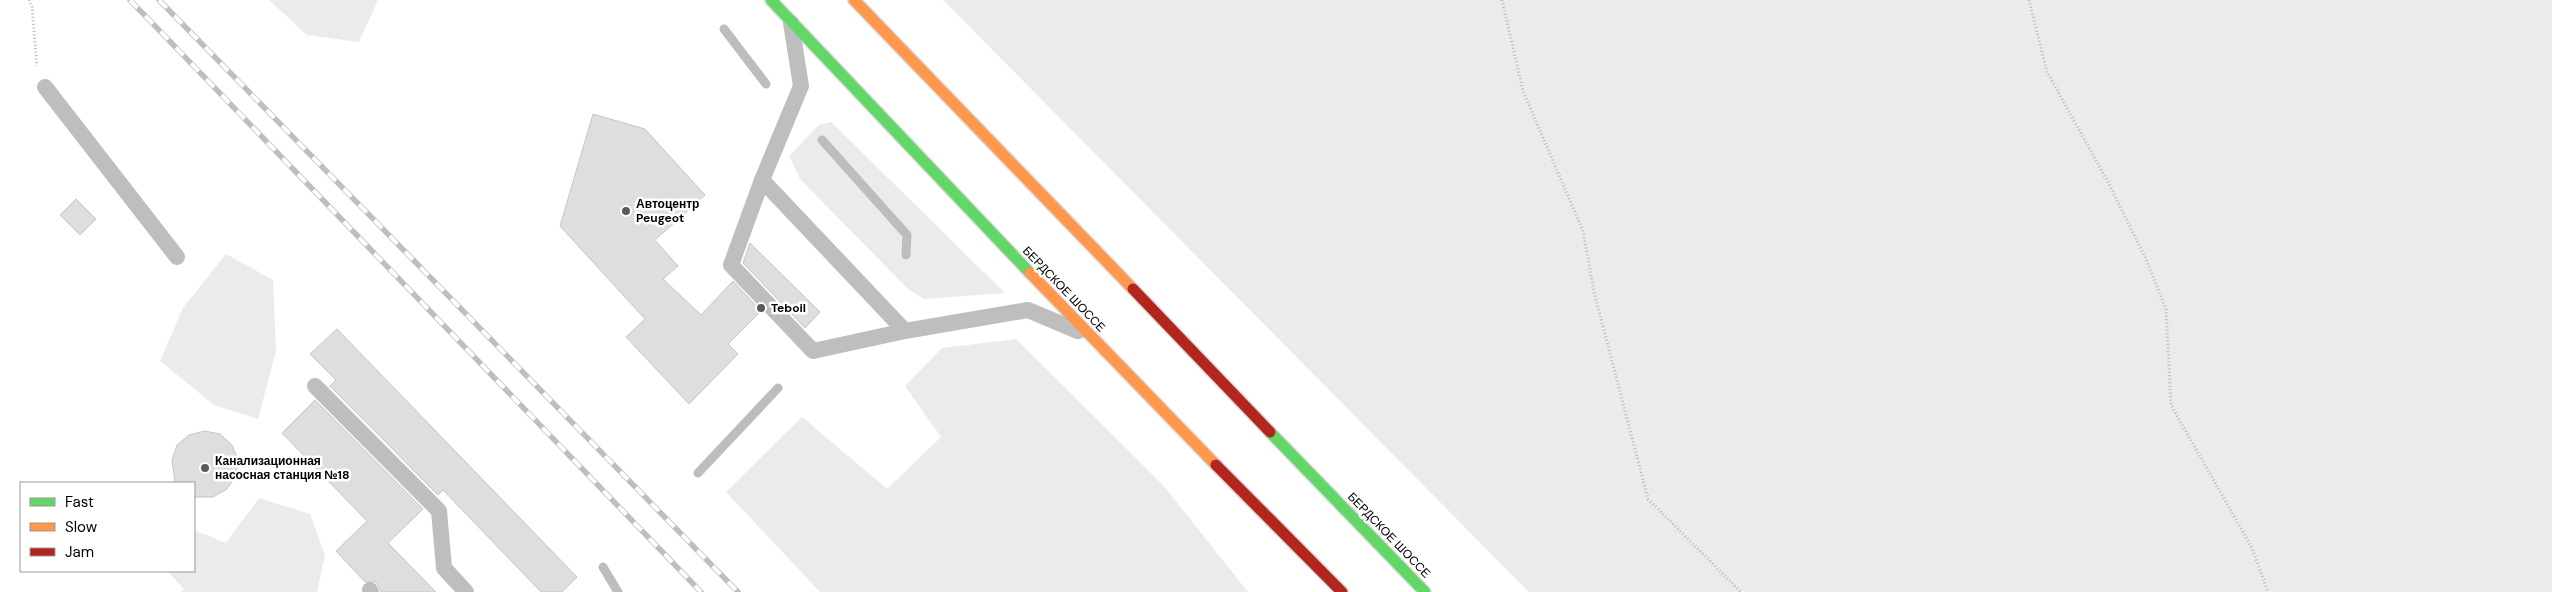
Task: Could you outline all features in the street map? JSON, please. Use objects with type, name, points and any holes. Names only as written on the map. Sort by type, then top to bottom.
[{"type":"highway","name":"БЕРДСКОЕ ШОССЕ","points":[[771,0],[1090,337],[1342,592]]},
{"type":"highway","name":"БЕРДСКОЕ ШОССЕ","points":[[854,0],[1425,592]]},
{"type":"lane","points":[[791,21],[801,86],[762,180],[731,265],[813,351],[905,331],[1028,310],[1090,337]]},
{"type":"lane","points":[[45,87],[177,257]]},
{"type":"lane","points":[[762,180],[905,331]]},
{"type":"lane","points":[[315,386],[439,511],[444,568],[466,592]]},
{"type":"path","points":[[28,0],[32,7],[36,63],[45,87]]},
{"type":"path","points":[[1502,0],[1523,91],[1583,232],[1594,292],[1648,499],[1741,592]]},
{"type":"path","points":[[2029,0],[2047,72],[2116,199],[2145,257],[2166,310],[2171,405],[2252,548],[2268,592]]},
{"type":"shaded area","points":[[269,0],[378,0],[359,42],[307,35]]},
{"type":"shaded area","points":[[943,0],[2552,0],[2552,592],[1529,592]]},
{"type":"shaded area","points":[[831,122],[1005,293],[924,299],[909,290],[800,179],[789,156],[819,125]]},
{"type":"shaded area","points":[[226,254],[273,280],[276,351],[258,419],[214,405],[160,361],[183,308]]},
{"type":"shaded area","points":[[1016,339],[1163,485],[1248,592],[820,592],[726,492],[802,417],[887,489],[941,437],[905,386],[942,348]]},
{"type":"shaded area","points":[[259,498],[310,514],[325,555],[317,592],[180,592],[184,589],[168,572],[195,572],[195,530],[226,543]]},
{"type":"building","name":"Автоцентр Peugeot","points":[[593,114],[645,129],[705,195],[655,240],[678,266],[663,279],[701,315],[733,281],[761,311],[728,344],[738,354],[689,404],[626,337],[645,319],[560,226]]},
{"type":"building","points":[[76,199],[96,219],[80,235],[60,215]]},
{"type":"building","points":[[750,243],[820,312],[805,328],[743,263]]},
{"type":"building","points":[[337,329],[577,577],[562,592],[541,592],[443,490],[438,495],[330,386],[336,380],[310,354]]},
{"type":"building","points":[[315,400],[423,509],[388,543],[436,592],[381,592],[376,582],[365,582],[336,551],[367,521],[282,433]]},
{"type":"building","name":"Канализационная насосная станция №18","points":[[205,431],[220,434],[232,445],[238,460],[236,476],[227,489],[213,497],[195,497],[195,482],[175,482],[172,460],[177,445],[189,435]]},
{"type":"waterway","points":[[724,29],[766,84]]},
{"type":"waterway","points":[[822,140],[907,235],[906,255]]},
{"type":"waterway","points":[[698,473],[778,388]]},
{"type":"waterway","points":[[603,567],[618,592]]},
{"type":"railway","points":[[130,0],[701,592]]},
{"type":"railway","points":[[159,0],[738,592]]},
{"type":"traffic: fast","points":[[771,0],[1030,273]]},
{"type":"traffic: fast","points":[[1270,432],[1425,592]]},
{"type":"traffic: slow","points":[[854,0],[1133,289]]},
{"type":"traffic: slow","points":[[1030,273],[1216,465]]},
{"type":"traffic: jam","points":[[1133,289],[1270,432]]},
{"type":"traffic: jam","points":[[1216,465],[1342,592]]},
{"type":"place","name":"Автоцентр Peugeot","points":[[626,211]]},
{"type":"place","name":"Teboil","points":[[761,308]]},
{"type":"place","name":"Канализационная насосная станция №18","points":[[205,468]]}]
